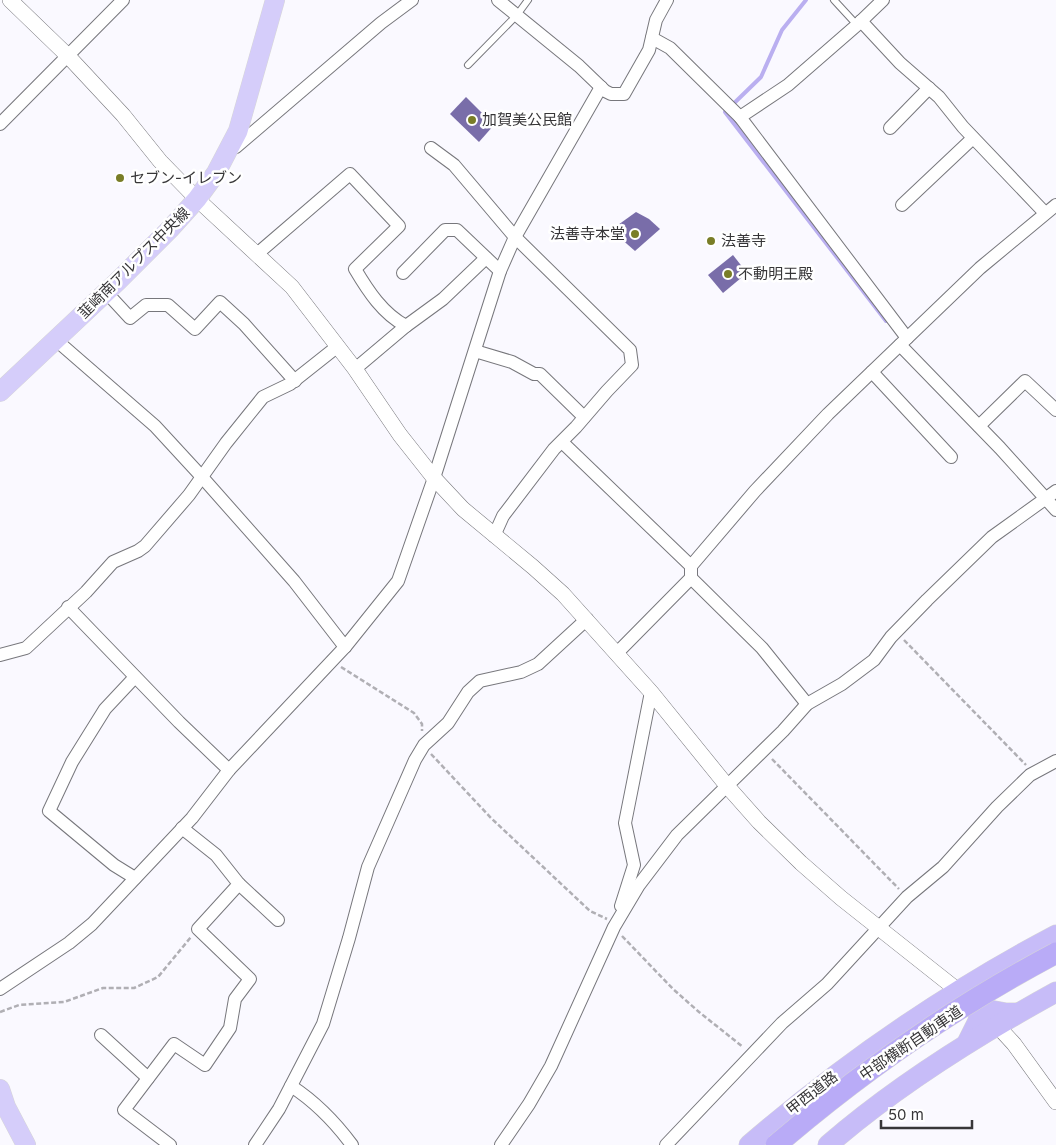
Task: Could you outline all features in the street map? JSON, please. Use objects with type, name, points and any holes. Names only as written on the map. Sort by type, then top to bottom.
[{"type":"highway","name":"甲西道路","points":[[749,1145],[789,1110],[840,1071],[958,990],[1056,935]]},
{"type":"highway","name":"中部横断自動車道","points":[[776,1145],[811,1115],[881,1062],[951,1014],[1056,953]]},
{"type":"highway","points":[[834,1143],[890,1097],[967,1043],[996,1024],[1056,992]]},
{"type":"highway","points":[[967,1043],[978,1021],[978,1008],[1017,1013]]},
{"type":"main road","name":"韮崎南アルプス中央線","points":[[0,392],[170,229],[216,174],[238,131],[275,0]]},
{"type":"main road","points":[[0,1089],[6,1107],[26,1145]]},
{"type":"street","points":[[10,0],[68,56],[197,199],[292,287],[355,368],[400,435],[434,478],[463,509],[533,566],[587,619],[651,692],[759,822],[801,863],[958,990],[996,1024],[1014,1044],[1056,1102]]},
{"type":"street","points":[[0,124],[123,0]]},
{"type":"street","points":[[230,149],[236,147],[381,23],[412,0]]},
{"type":"street","points":[[498,0],[579,66],[601,88],[611,94],[624,94],[649,50],[656,20],[667,0]]},
{"type":"street","points":[[734,111],[788,85],[859,23],[882,0]]},
{"type":"street","points":[[859,23],[900,63],[939,97],[973,138],[1045,213]]},
{"type":"street","points":[[652,38],[670,48],[734,111],[904,341],[980,426],[1051,495],[1056,510]]},
{"type":"street","points":[[0,989],[81,933],[135,878],[182,828],[230,770],[333,661],[398,581],[434,478],[500,271],[515,237],[601,88]]},
{"type":"street","points":[[890,128],[929,88]]},
{"type":"street","points":[[902,205],[973,138]]},
{"type":"street","points":[[431,148],[454,165],[515,237],[630,350],[632,365],[554,450],[504,516],[494,536]]},
{"type":"street","points":[[257,254],[350,174],[399,226],[355,269],[373,298],[397,322],[406,326]]},
{"type":"street","points":[[617,653],[691,572],[755,491],[828,414],[980,268],[1056,205]]},
{"type":"street","points":[[403,273],[445,230],[457,230],[500,271]]},
{"type":"street","points":[[355,368],[406,326],[443,299],[486,258]]},
{"type":"street","points":[[106,292],[130,318],[146,305],[168,305],[195,329],[220,302],[244,324],[295,381]]},
{"type":"street","points":[[56,340],[155,426],[294,581],[345,647]]},
{"type":"street","points":[[0,655],[26,648],[86,592],[113,562],[145,546],[189,495],[226,443],[263,398],[295,381],[338,346]]},
{"type":"street","points":[[474,351],[512,362],[534,374],[540,374],[584,417]]},
{"type":"street","points":[[872,372],[951,457]]},
{"type":"street","points":[[980,426],[1025,381],[1056,410]]},
{"type":"street","points":[[562,442],[691,572],[762,648],[806,704]]},
{"type":"street","points":[[501,1145],[529,1104],[550,1066],[614,927],[639,885],[677,835],[764,751],[806,704],[842,684],[874,660],[896,632],[992,537],[1051,495]]},
{"type":"street","points":[[68,607],[135,677],[230,770]]},
{"type":"street","points":[[255,1145],[278,1110],[323,1024],[368,867],[415,760],[424,745],[448,724],[468,692],[480,681],[521,672],[538,664],[587,619]]},
{"type":"street","points":[[135,677],[105,709],[72,762],[48,811],[114,865],[135,878]]},
{"type":"street","points":[[614,927],[634,865],[625,823],[651,692]]},
{"type":"street","points":[[666,1145],[782,1023],[826,984],[907,897],[943,867],[997,807],[1034,773],[1056,761]]},
{"type":"street","points":[[182,828],[216,855],[239,884],[278,920]]},
{"type":"street","points":[[170,1145],[124,1110],[174,1044],[205,1065],[230,1028],[235,999],[250,979],[198,928],[239,884]]},
{"type":"street","points":[[101,1035],[148,1078]]},
{"type":"street","points":[[291,1086],[306,1096],[352,1145]]},
{"type":"lane","points":[[468,65],[517,15],[528,0]]},
{"type":"lane","points":[[834,0],[859,23]]},
{"type":"path","points":[[896,632],[1034,773]]},
{"type":"path","points":[[333,661],[414,713],[422,724],[424,745],[491,818],[590,911],[605,917],[673,989],[752,1054]]},
{"type":"path","points":[[764,751],[907,897]]},
{"type":"path","points":[[0,1012],[19,1005],[64,1002],[103,988],[134,988],[158,978],[198,928]]},
{"type":"building","name":"加賀美公民館","points":[[466,97],[494,125],[479,142],[450,114]]},
{"type":"building","name":"法善寺本堂","points":[[636,212],[649,219],[660,229],[635,251],[611,230]]},
{"type":"building","name":"不動明王殿","points":[[733,255],[747,273],[723,293],[708,275]]},
{"type":"waterway","points":[[806,0],[782,30],[761,77],[725,112],[886,321]]},
{"type":"place","name":"加賀美公民館","points":[[472,120]]},
{"type":"place","name":"セブン-イレブン","points":[[120,178]]},
{"type":"place","name":"法善寺本堂","points":[[635,234]]},
{"type":"place","name":"法善寺","points":[[711,241]]},
{"type":"place","name":"不動明王殿","points":[[728,274]]}]
